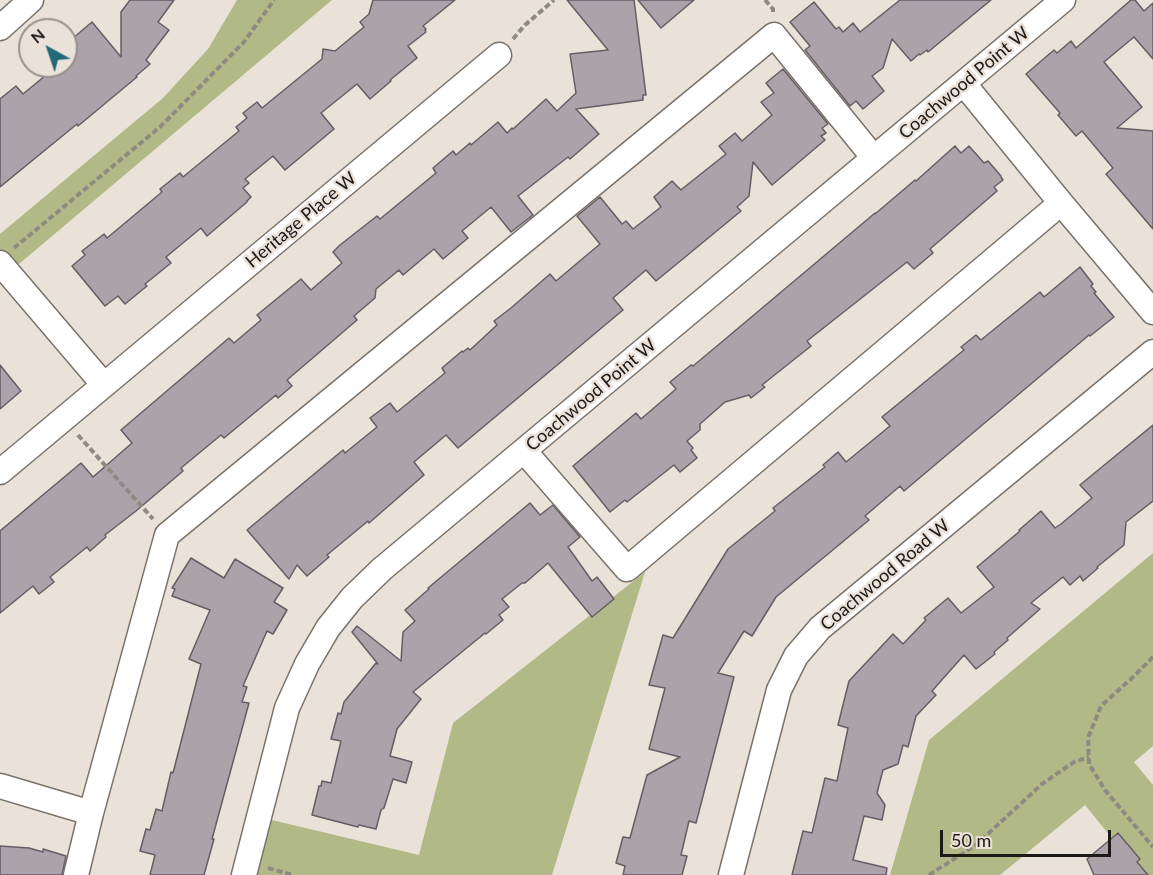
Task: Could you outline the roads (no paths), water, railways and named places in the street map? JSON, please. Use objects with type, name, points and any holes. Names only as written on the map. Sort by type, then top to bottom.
[{"type":"street","points":[[0,28],[31,0]]},
{"type":"street","name":"Coachwood Point W","points":[[244,875],[287,708],[328,628],[352,598],[382,569],[1063,0]]},
{"type":"street","points":[[76,875],[167,535],[774,35],[874,158]]},
{"type":"street","name":"Heritage Place W","points":[[0,472],[500,55]]},
{"type":"street","points":[[964,84],[1153,312]]},
{"type":"street","points":[[524,451],[627,569],[1061,203]]},
{"type":"street","points":[[4,258],[104,385]]},
{"type":"street","name":"Coachwood Road W","points":[[731,875],[778,690],[796,656],[820,628],[1153,352]]},
{"type":"street","points":[[0,786],[92,813]]}]
